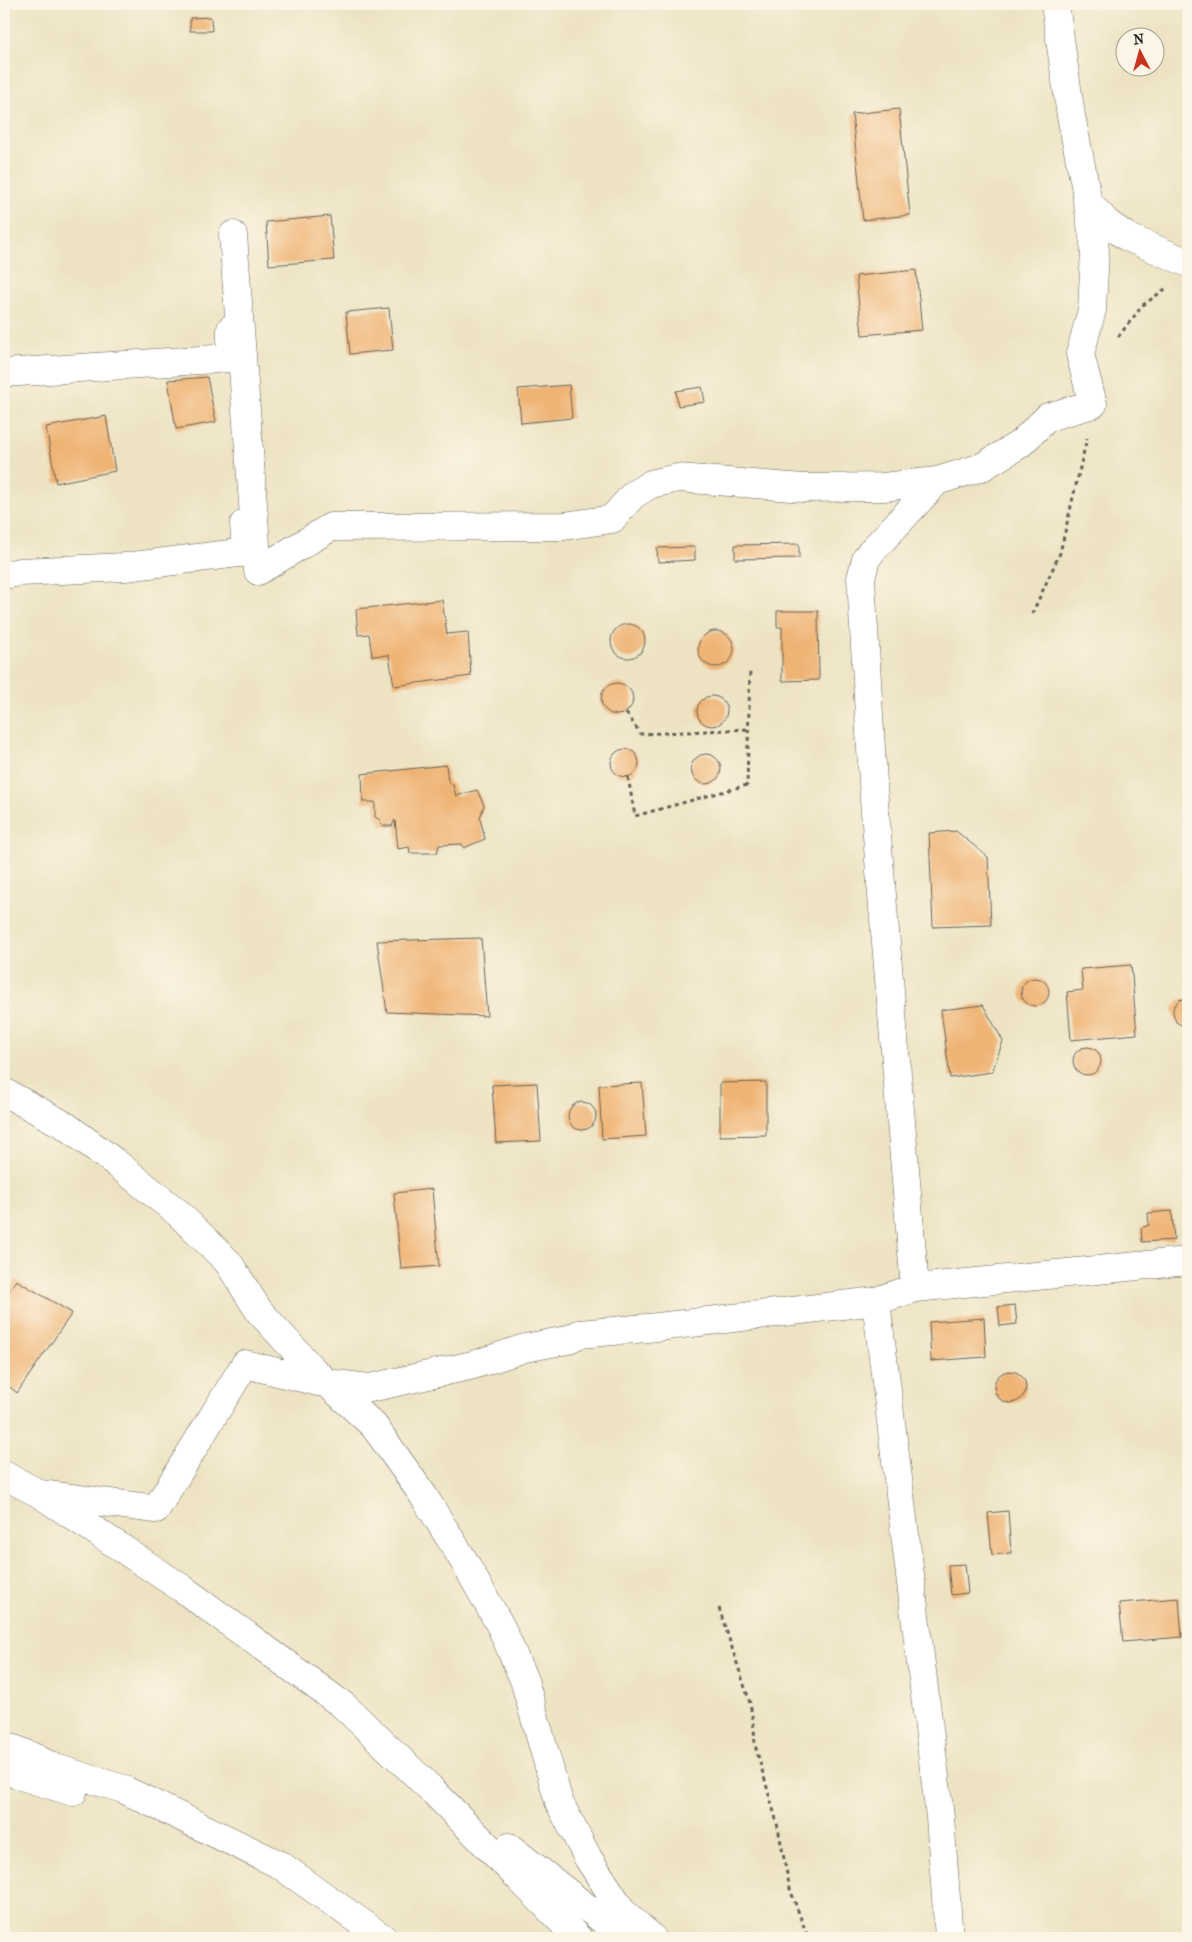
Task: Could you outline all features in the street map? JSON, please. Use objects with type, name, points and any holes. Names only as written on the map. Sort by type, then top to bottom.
[{"type":"street","points":[[4,575],[20,572],[125,567],[246,552],[230,358],[233,235],[258,571],[332,527],[564,526],[612,519],[633,495],[651,484],[678,478],[804,488],[883,487],[938,481],[982,467],[1020,444],[1048,417],[1093,404],[1080,354],[1092,310],[1095,250],[1071,116],[1055,4]]},
{"type":"street","points":[[1087,201],[1107,223],[1181,273]]},
{"type":"street","points":[[4,373],[230,358]]},
{"type":"street","points":[[915,1288],[874,800],[861,578],[866,559],[938,481]]},
{"type":"street","points":[[4,1092],[66,1126],[178,1213],[228,1262],[259,1311],[313,1370],[374,1426],[423,1495],[464,1561],[501,1627],[524,1680],[559,1802],[588,1858],[624,1912],[652,1938]]},
{"type":"street","points":[[40,1494],[156,1509],[245,1364],[328,1383],[370,1388],[473,1365],[525,1348],[567,1340],[579,1334],[658,1327],[876,1301],[915,1288],[1188,1261]]},
{"type":"street","points":[[876,1301],[940,1817],[949,1938]]},
{"type":"street","points":[[4,1474],[40,1494],[183,1590],[344,1706],[466,1824],[578,1938]]},
{"type":"street","points":[[4,1745],[29,1754],[55,1768],[124,1790],[280,1866],[383,1938]]},
{"type":"street","points":[[9,1773],[112,1804],[280,1866]]},
{"type":"street","points":[[466,1824],[509,1847],[604,1921],[638,1938]]},
{"type":"path","points":[[1117,337],[1143,305],[1181,273]]},
{"type":"path","points":[[1032,614],[1060,553],[1093,404]]},
{"type":"path","points":[[628,777],[635,816],[747,785],[750,728],[750,669]]},
{"type":"path","points":[[626,713],[641,734],[750,728]]},
{"type":"path","points":[[719,1608],[750,1703],[755,1745],[777,1823],[790,1889],[808,1938]]},
{"type":"building","points":[[211,17],[212,31],[190,31],[190,18]]},
{"type":"building","points":[[899,109],[910,215],[863,220],[852,114]]},
{"type":"building","points":[[330,216],[334,260],[269,265],[266,222]]},
{"type":"building","points":[[916,270],[922,330],[862,335],[856,276]]},
{"type":"building","points":[[389,308],[393,350],[350,354],[346,312]]},
{"type":"building","points":[[207,377],[216,422],[176,429],[168,380]]},
{"type":"building","points":[[569,385],[572,418],[521,423],[518,389]]},
{"type":"building","points":[[702,387],[705,402],[678,406],[676,391]]},
{"type":"building","points":[[106,416],[115,471],[56,483],[46,427]]},
{"type":"building","points":[[799,544],[799,558],[735,559],[735,545]]},
{"type":"building","points":[[695,547],[695,560],[658,562],[657,548]]},
{"type":"building","points":[[442,600],[447,634],[468,632],[471,676],[394,686],[389,655],[372,656],[369,634],[358,635],[356,609]]},
{"type":"building","points":[[777,611],[818,611],[819,680],[782,681],[782,627],[777,627]]},
{"type":"building","points":[[628,624],[635,625],[640,629],[644,634],[644,648],[640,653],[635,657],[628,658],[621,657],[616,653],[612,648],[611,641],[612,634],[616,629],[621,625]]},
{"type":"building","points":[[716,631],[723,632],[729,636],[733,642],[733,656],[729,662],[723,666],[716,667],[709,666],[703,662],[699,656],[698,649],[699,642],[703,636],[709,632]]},
{"type":"building","points":[[617,683],[623,684],[628,688],[632,693],[632,705],[628,710],[623,714],[617,715],[611,714],[606,710],[602,705],[601,699],[602,693],[606,688],[611,684]]},
{"type":"building","points":[[712,696],[723,700],[727,711],[723,722],[712,726],[701,722],[697,711],[701,700]]},
{"type":"building","points":[[625,749],[635,753],[639,763],[635,773],[625,777],[615,773],[611,763],[615,753]]},
{"type":"building","points":[[706,754],[717,758],[721,769],[717,780],[706,784],[695,780],[691,769],[695,758]]},
{"type":"building","points":[[446,765],[448,781],[453,785],[456,796],[477,790],[484,805],[480,818],[485,839],[464,848],[462,844],[439,845],[437,853],[410,853],[409,847],[398,849],[395,820],[392,826],[382,826],[380,820],[375,817],[375,802],[363,802],[362,774]]},
{"type":"building","points":[[956,831],[988,857],[991,925],[933,927],[929,833]]},
{"type":"building","points":[[481,938],[487,1016],[387,1012],[377,941]]},
{"type":"building","points":[[1131,965],[1137,1034],[1071,1040],[1067,992],[1083,990],[1081,969]]},
{"type":"building","points":[[1035,978],[1045,982],[1049,992],[1045,1002],[1035,1006],[1025,1002],[1021,992],[1025,982]]},
{"type":"building","points":[[1188,998],[1188,1027],[1185,1027],[1176,1022],[1173,1008],[1179,1000]]},
{"type":"building","points":[[983,1005],[1003,1041],[992,1072],[950,1078],[941,1010]]},
{"type":"building","points":[[1087,1047],[1097,1051],[1101,1061],[1097,1071],[1087,1075],[1077,1071],[1073,1061],[1077,1051]]},
{"type":"building","points":[[766,1082],[766,1135],[720,1136],[720,1083]]},
{"type":"building","points":[[537,1083],[541,1141],[496,1143],[492,1085]]},
{"type":"building","points":[[642,1083],[646,1136],[602,1139],[599,1085]]},
{"type":"building","points":[[582,1102],[592,1106],[596,1116],[592,1126],[582,1130],[572,1126],[568,1116],[572,1106]]},
{"type":"building","points":[[432,1189],[439,1266],[401,1269],[394,1193]]},
{"type":"building","points":[[1172,1211],[1174,1240],[1142,1242],[1141,1228],[1149,1225],[1148,1213]]},
{"type":"building","points":[[16,1280],[72,1313],[17,1393],[4,1382],[4,1299]]},
{"type":"building","points":[[1015,1305],[1017,1324],[1000,1326],[998,1307]]},
{"type":"building","points":[[984,1318],[986,1357],[931,1361],[929,1322]]},
{"type":"building","points":[[1010,1371],[1022,1375],[1026,1387],[1022,1399],[1010,1403],[998,1399],[994,1387],[998,1375]]},
{"type":"building","points":[[1008,1511],[1011,1553],[992,1555],[988,1513]]},
{"type":"building","points":[[965,1564],[968,1593],[951,1595],[948,1565]]},
{"type":"building","points":[[1179,1598],[1182,1637],[1123,1642],[1119,1603]]}]
